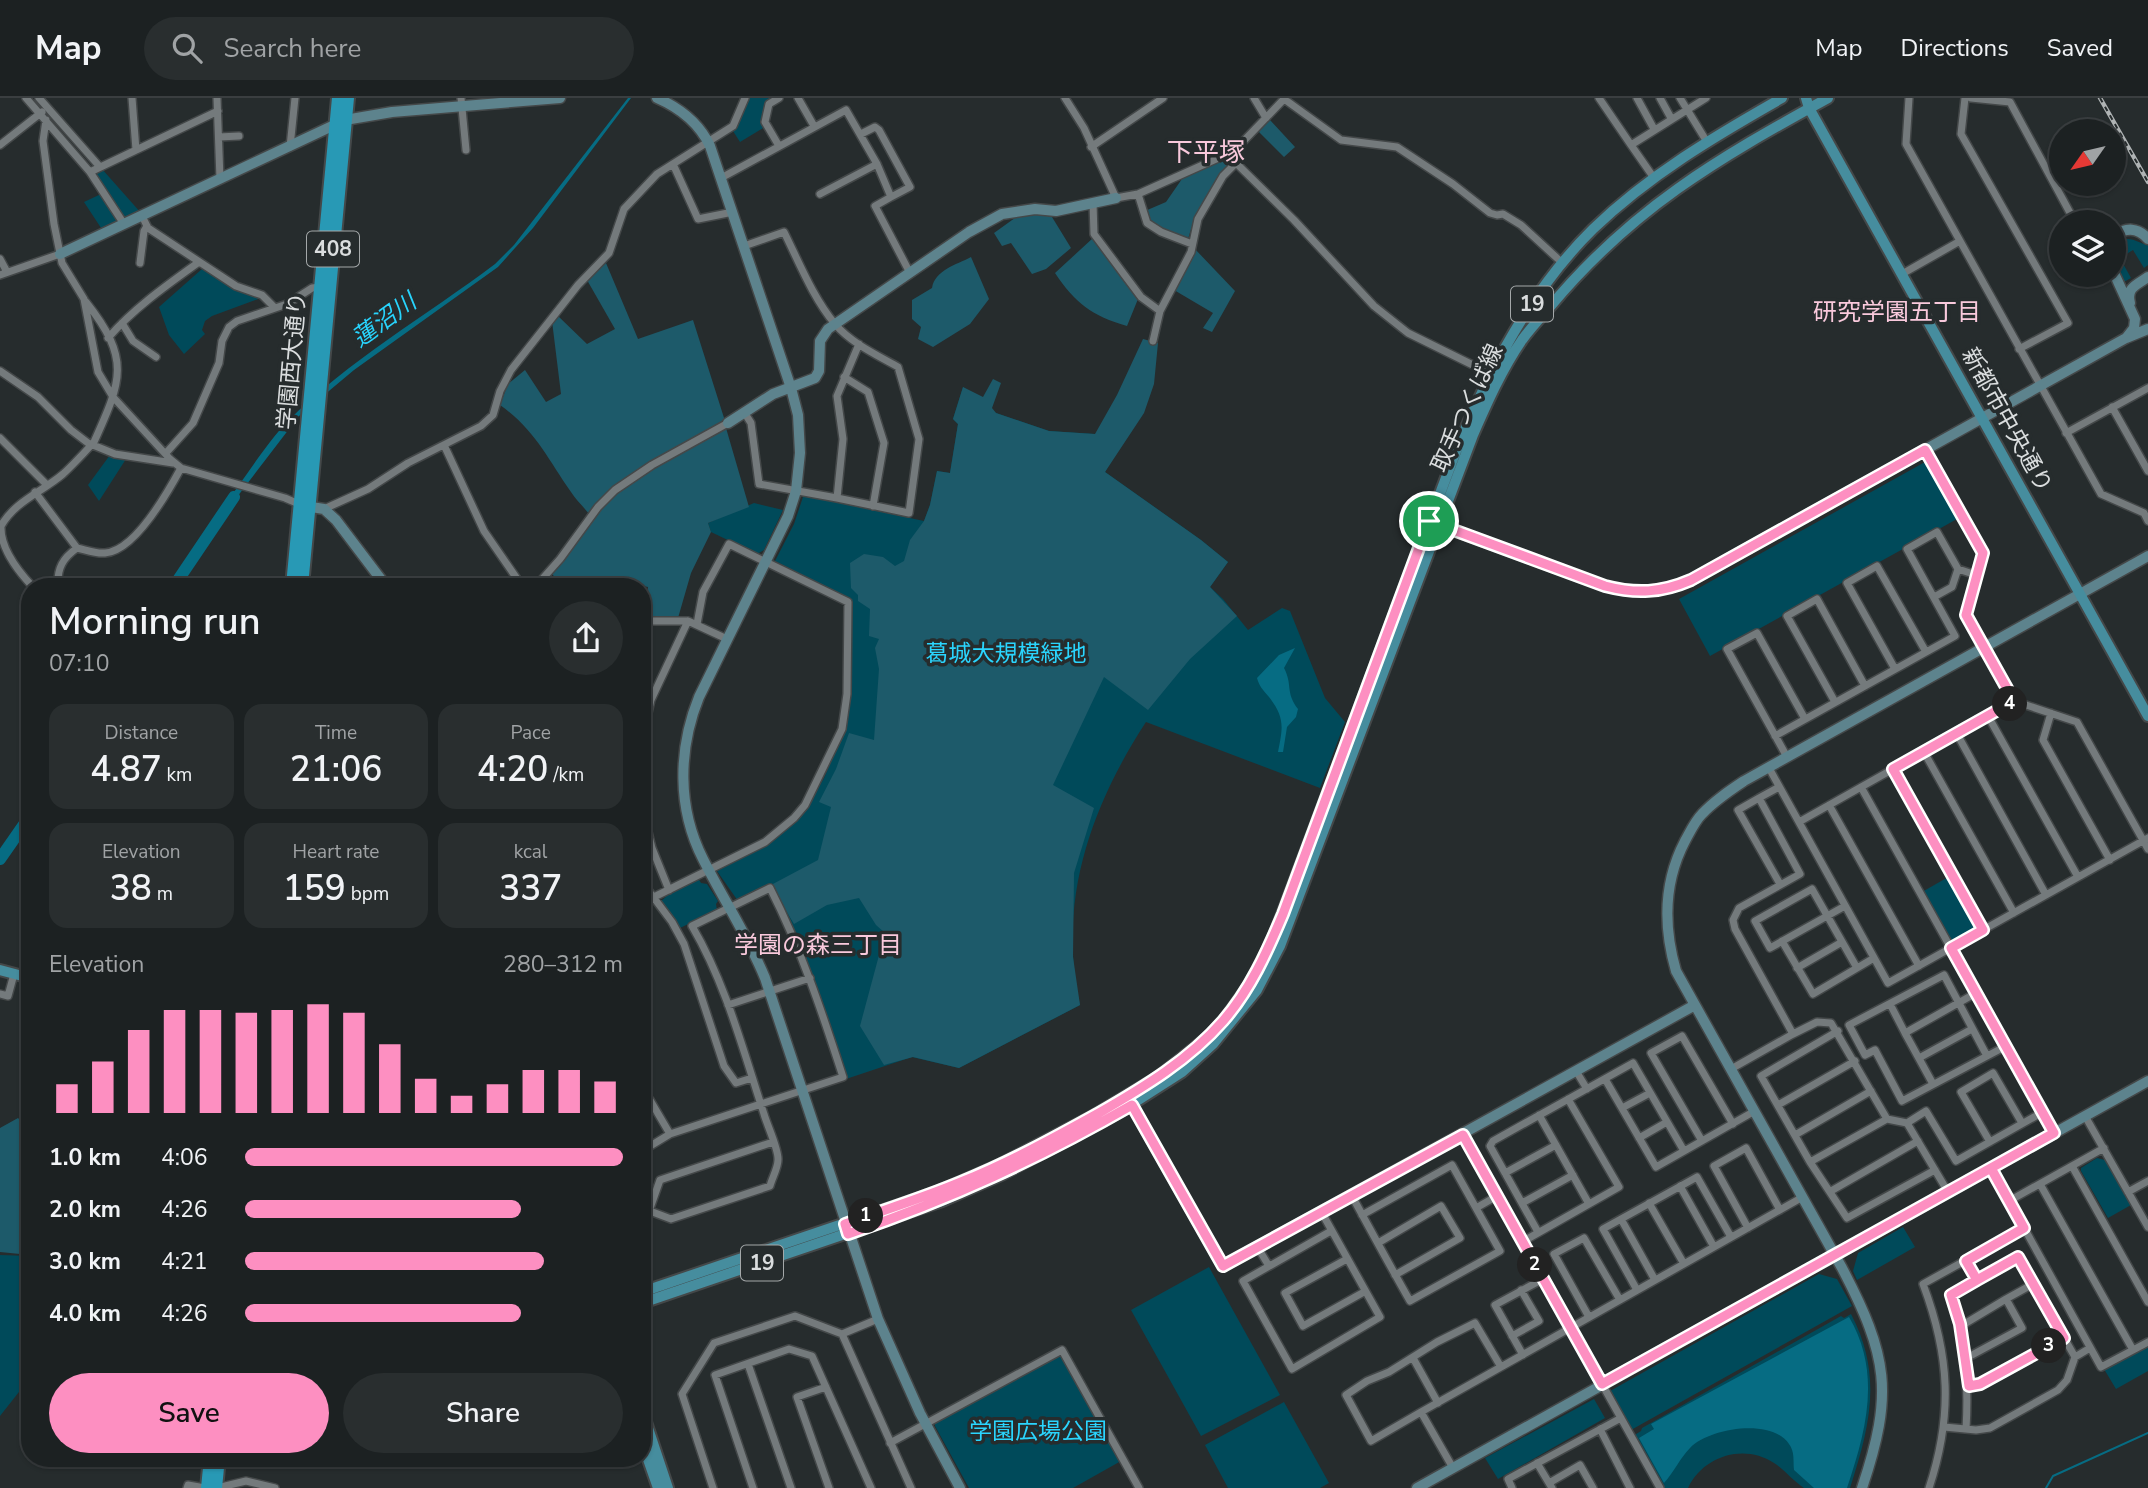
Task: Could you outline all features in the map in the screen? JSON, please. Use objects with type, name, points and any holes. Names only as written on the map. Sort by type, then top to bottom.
[{"type":"highway","name":"学園西大通り","points":[[293,578],[319,408],[340,122],[338,98]]},
{"type":"highway","name":"学園西大通り","points":[[302,578],[307,422],[340,122],[348,98]]},
{"type":"highway","points":[[206,1488],[208,1467]]},
{"type":"highway","points":[[216,1488],[218,1467]]},
{"type":"main road","name":"取手つくば線","points":[[651,1300],[847,1229],[975,1176],[1129,1101],[1182,1072],[1213,1044],[1244,1008],[1269,969],[1291,918],[1434,523],[1465,429],[1491,374],[1533,302],[1592,230],[1654,178],[1707,142],[1782,98]]},
{"type":"main road","name":"新都市中央通り","points":[[1800,98],[1808,103],[2148,716]]},
{"type":"main road","name":"取手つくば線","points":[[1434,523],[1473,435],[1522,340],[1571,282],[1619,233],[1663,197],[1808,103],[1828,98]]},
{"type":"main road","points":[[0,970],[21,976]]},
{"type":"main road","name":"取手つくば線","points":[[651,1290],[847,1229]]},
{"type":"main road","points":[[651,1437],[668,1488]]},
{"type":"main road","points":[[651,1467],[658,1488]]},
{"type":"street","points":[[26,98],[90,172],[124,225]]},
{"type":"street","points":[[39,98],[100,167]]},
{"type":"street","points":[[132,98],[136,150]]},
{"type":"street","points":[[217,98],[220,179]]},
{"type":"street","points":[[290,147],[295,98]]},
{"type":"street","points":[[0,259],[4,273],[60,254],[124,225],[144,221],[220,179],[340,122],[373,114],[461,103],[560,98]]},
{"type":"street","points":[[657,98],[684,113],[707,140],[791,388],[800,439],[800,466],[788,516],[695,708],[688,732],[683,765],[683,791],[689,823],[697,848],[751,944],[769,991],[878,1319],[925,1424],[960,1488]]},
{"type":"street","points":[[324,509],[368,489],[408,463],[481,426],[493,415],[500,391],[511,370],[579,285],[609,253],[624,209],[644,186],[707,140],[733,126],[745,98]]},
{"type":"street","points":[[779,98],[769,104],[765,122],[779,146]]},
{"type":"street","points":[[798,98],[814,126]]},
{"type":"street","points":[[1065,98],[1084,128],[1116,198]]},
{"type":"street","points":[[1091,147],[1163,98]]},
{"type":"street","points":[[1254,98],[1266,118]]},
{"type":"street","points":[[543,578],[598,507],[615,490],[652,465],[774,394],[809,382],[817,375],[820,341],[824,334],[969,232],[1002,214],[1035,209],[1056,211],[1138,194],[1234,151],[1284,98],[1341,140],[1397,147],[1453,184],[1490,213],[1503,214],[1521,225],[1558,259]]},
{"type":"street","points":[[1599,98],[1654,178]]},
{"type":"street","points":[[1637,98],[1654,129]]},
{"type":"street","points":[[1660,98],[1671,118]]},
{"type":"street","points":[[1680,98],[1707,142]]},
{"type":"street","points":[[1631,145],[1704,98]]},
{"type":"street","points":[[1909,98],[1906,144],[2066,433],[2101,494],[2147,515]]},
{"type":"street","points":[[1965,98],[1961,134],[2068,323],[2019,349]]},
{"type":"street","points":[[1971,98],[2010,102],[2068,210]]},
{"type":"street","points":[[461,103],[466,150]]},
{"type":"street","points":[[26,578],[13,562],[1,537],[2,520],[35,492],[62,475],[92,444],[113,397],[118,363],[108,338],[66,272],[60,254],[45,167],[43,117],[48,107]]},
{"type":"street","points":[[721,177],[846,110],[877,164],[891,197]]},
{"type":"street","points":[[90,172],[218,111]]},
{"type":"street","points":[[0,145],[43,117]]},
{"type":"street","points":[[861,134],[875,127],[879,130],[910,187],[875,206],[909,274]]},
{"type":"street","points":[[219,137],[239,136]]},
{"type":"street","points":[[1234,151],[1236,163],[1294,220],[1374,306],[1408,332],[1491,374]]},
{"type":"street","points":[[1153,341],[1160,311],[1191,251],[1198,219],[1223,176],[1236,163]]},
{"type":"street","points":[[673,164],[698,219],[733,212]]},
{"type":"street","points":[[820,194],[877,164]]},
{"type":"street","points":[[1138,194],[1147,223],[1161,232],[1192,244]]},
{"type":"street","points":[[1093,203],[1094,234],[1141,297],[1160,311]]},
{"type":"street","points":[[144,221],[199,262],[236,286],[262,295],[274,307]]},
{"type":"street","points":[[140,263],[144,221]]},
{"type":"street","points":[[2126,230],[2142,233],[2148,239]]},
{"type":"street","points":[[744,246],[784,232],[815,293],[835,324],[859,345],[898,367],[919,439],[909,513],[759,484],[751,423],[744,412]]},
{"type":"street","points":[[1902,274],[1960,241]]},
{"type":"street","points":[[108,338],[122,323],[199,262]]},
{"type":"street","points":[[2140,322],[2129,301],[2129,293],[2148,278]]},
{"type":"street","points":[[166,453],[193,423],[219,363],[222,341],[229,327],[237,321],[287,304],[312,288],[320,287]]},
{"type":"street","points":[[2121,287],[2134,316],[2140,322]]},
{"type":"street","points":[[84,299],[97,372],[113,397],[177,465]]},
{"type":"street","points":[[2126,338],[2140,322]]},
{"type":"street","points":[[122,323],[132,341],[156,357]]},
{"type":"street","points":[[1434,523],[1605,586],[1634,592],[1657,592],[1691,580],[2148,328]]},
{"type":"street","points":[[836,498],[843,439],[837,396],[859,345]]},
{"type":"street","points":[[0,371],[38,397],[71,430],[92,444],[115,454],[177,465],[233,484],[324,509],[336,520],[380,578]]},
{"type":"street","points":[[844,377],[868,392],[884,443],[873,506]]},
{"type":"street","points":[[2066,433],[2148,388]]},
{"type":"street","points":[[2112,407],[2148,471]]},
{"type":"street","points":[[0,438],[47,485]]},
{"type":"street","points":[[444,445],[484,531],[516,578]]},
{"type":"street","points":[[1925,450],[1983,553],[1966,615],[2014,701],[2077,722],[2146,839],[2148,849]]},
{"type":"street","points":[[58,578],[59,568],[70,553],[78,548],[107,553],[130,540],[146,524],[177,465]]},
{"type":"street","points":[[35,492],[78,548]]},
{"type":"street","points":[[1775,736],[1955,636],[1907,549],[1937,532],[1958,569],[1976,575]]},
{"type":"street","points":[[651,700],[693,623],[703,592],[729,544],[848,603],[847,694],[842,729],[805,806],[758,846],[651,899]]},
{"type":"street","points":[[1862,1488],[1877,1443],[1883,1402],[1881,1368],[1869,1321],[1676,971],[1668,942],[1667,891],[1675,860],[1700,816],[1721,797],[1787,757],[2148,556]]},
{"type":"street","points":[[1895,669],[1847,583],[1877,566],[1926,652]]},
{"type":"street","points":[[1934,597],[1952,587],[1958,569]]},
{"type":"street","points":[[1835,702],[1787,616],[1817,599],[1865,686]]},
{"type":"street","points":[[651,621],[693,623],[727,639]]},
{"type":"street","points":[[1787,757],[1727,649],[1757,633],[1805,719]]},
{"type":"street","points":[[1799,822],[2014,701]]},
{"type":"street","points":[[2051,713],[2043,740],[2110,860]]},
{"type":"street","points":[[1988,716],[2078,877]]},
{"type":"street","points":[[1956,734],[2046,895]]},
{"type":"street","points":[[1924,752],[2014,913]]},
{"type":"street","points":[[1769,768],[1888,983],[2146,839]]},
{"type":"street","points":[[1893,769],[1983,930]]},
{"type":"street","points":[[1780,787],[1738,810],[1780,884]]},
{"type":"street","points":[[1861,787],[2054,1133]]},
{"type":"street","points":[[1759,798],[1800,874],[1739,908],[1733,920],[1735,929],[1793,1034]]},
{"type":"street","points":[[1829,805],[1919,966]]},
{"type":"street","points":[[651,844],[669,890]]},
{"type":"street","points":[[651,1146],[670,1134],[761,1104],[802,1091],[843,1077],[810,978],[770,888],[692,926],[714,967],[729,1005],[752,1078],[761,1104],[779,1159],[770,1186],[671,1219],[651,1212]]},
{"type":"street","points":[[1846,906],[1827,916],[1770,948],[1755,920],[1812,889],[1827,916],[1857,968]]},
{"type":"street","points":[[651,893],[684,944],[724,1066],[736,1083],[752,1078]]},
{"type":"street","points":[[1782,941],[1813,994],[1874,958]]},
{"type":"street","points":[[1797,968],[1842,942]]},
{"type":"street","points":[[0,994],[8,996],[14,974]]},
{"type":"street","points":[[1987,1056],[1944,975],[1849,1025],[1865,1055],[1875,1050],[1902,1101],[2006,1046]]},
{"type":"street","points":[[729,1005],[810,978]]},
{"type":"street","points":[[1905,1032],[1976,993]]},
{"type":"street","points":[[1890,1004],[1933,1084]]},
{"type":"street","points":[[1129,1101],[1223,1266],[1695,1006]]},
{"type":"street","points":[[1731,1069],[1821,1021],[1831,1023],[1887,1119]]},
{"type":"street","points":[[1919,1058],[1972,1029]]},
{"type":"street","points":[[1838,1031],[1760,1076],[1810,1162],[1847,1218],[1935,1170]]},
{"type":"street","points":[[1702,1141],[1651,1053],[1682,1036],[1733,1124]]},
{"type":"street","points":[[1778,1105],[1855,1061]]},
{"type":"street","points":[[1538,1232],[1490,1143],[1539,1115],[1633,1063],[1684,1151]]},
{"type":"street","points":[[1576,1071],[1587,1089]]},
{"type":"street","points":[[1990,1142],[1961,1092],[1993,1073],[2022,1123]]},
{"type":"street","points":[[1605,1079],[1656,1167],[1754,1112]]},
{"type":"street","points":[[1417,1488],[2148,1081]]},
{"type":"street","points":[[1795,1135],[1871,1091]]},
{"type":"street","points":[[1622,1108],[1650,1093]]},
{"type":"street","points":[[1522,1242],[1619,1187],[1568,1099]]},
{"type":"street","points":[[651,1102],[670,1134]]},
{"type":"street","points":[[1810,1162],[1887,1119],[1907,1123],[1926,1111],[1956,1161],[2043,1112]]},
{"type":"street","points":[[1539,1115],[1589,1204]]},
{"type":"street","points":[[2085,1116],[2148,1227]]},
{"type":"street","points":[[1639,1138],[1667,1122]]},
{"type":"street","points":[[1907,1123],[1948,1192]]},
{"type":"street","points":[[1463,1135],[1660,1488]]},
{"type":"street","points":[[1830,1191],[1918,1141]]},
{"type":"street","points":[[651,1199],[660,1180],[773,1142]]},
{"type":"street","points":[[1505,1173],[1556,1145]]},
{"type":"street","points":[[1748,1228],[1714,1166],[1746,1148],[1780,1210]]},
{"type":"street","points":[[2009,1201],[2104,1148]]},
{"type":"street","points":[[1352,1196],[1362,1215],[1377,1243],[1410,1301],[1500,1251],[1452,1165],[1362,1215]]},
{"type":"street","points":[[2072,1166],[2148,1302]]},
{"type":"street","points":[[1991,1168],[2101,1367],[2148,1342]]},
{"type":"street","points":[[1522,1203],[1573,1175]]},
{"type":"street","points":[[1637,1290],[1603,1229],[1649,1203],[1697,1177],[1731,1237]]},
{"type":"street","points":[[2128,1192],[2148,1181]]},
{"type":"street","points":[[2040,1184],[2133,1350]]},
{"type":"street","points":[[1680,1186],[1714,1247]]},
{"type":"street","points":[[1476,1208],[1497,1196]]},
{"type":"street","points":[[1501,1367],[1475,1323],[1346,1395],[1371,1441],[1801,1198]]},
{"type":"street","points":[[1649,1203],[1684,1264]]},
{"type":"street","points":[[1377,1243],[1441,1206],[1460,1238],[1395,1275]]},
{"type":"street","points":[[1322,1213],[1380,1317],[1292,1369],[1243,1281],[1331,1231]]},
{"type":"street","points":[[1621,1219],[1655,1280]]},
{"type":"street","points":[[1929,1488],[1938,1461],[1944,1427],[1945,1360],[1923,1284],[2024,1228]]},
{"type":"street","points":[[1589,1317],[1554,1254],[1584,1238],[1620,1300]]},
{"type":"street","points":[[1258,1248],[1269,1266]]},
{"type":"street","points":[[1966,1429],[1969,1386],[1960,1324],[1951,1295],[2018,1257],[2075,1357]]},
{"type":"street","points":[[1347,1259],[1286,1293],[1303,1326],[1364,1292]]},
{"type":"street","points":[[1966,1261],[1977,1280]]},
{"type":"street","points":[[1524,1355],[1495,1305],[1543,1279]]},
{"type":"street","points":[[1960,1324],[2033,1284]]},
{"type":"street","points":[[1512,1336],[1539,1321],[1521,1290]]},
{"type":"street","points":[[1965,1356],[1972,1356],[2022,1328],[2006,1299]]},
{"type":"street","points":[[713,1488],[682,1394],[715,1343],[795,1316],[842,1334],[878,1319]]},
{"type":"street","points":[[842,1334],[911,1488]]},
{"type":"street","points":[[1969,1386],[1980,1384],[2064,1338]]},
{"type":"street","points":[[1944,1427],[1990,1428],[2058,1390],[2067,1380],[2075,1357],[2091,1348]]},
{"type":"street","points":[[715,1376],[789,1349],[812,1356],[871,1488]]},
{"type":"street","points":[[890,1443],[1062,1350],[1139,1488]]},
{"type":"street","points":[[1413,1358],[1438,1403]]},
{"type":"street","points":[[748,1364],[791,1488]]},
{"type":"street","points":[[700,1367],[715,1376],[752,1488]]},
{"type":"street","points":[[826,1387],[797,1396],[829,1488]]},
{"type":"street","points":[[1421,1412],[1453,1468]]},
{"type":"street","points":[[1513,1488],[1508,1479],[1621,1418]]},
{"type":"street","points":[[1600,1430],[1630,1488]]},
{"type":"street","points":[[1537,1463],[1550,1485],[1580,1465],[1593,1488]]},
{"type":"street","points":[[216,1488],[246,1481],[275,1488]]},
{"type":"street","points":[[187,1488],[188,1485],[206,1488]]},
{"type":"green space","points":[[748,98],[773,98],[766,102],[761,121],[765,127],[740,142],[733,131]]},
{"type":"green space","points":[[1269,119],[1295,147],[1284,157],[1258,131]]},
{"type":"green space","points":[[1227,156],[1232,163],[1217,179],[1205,198],[1188,239],[1153,222],[1145,211],[1166,202],[1184,176]]},
{"type":"green space","points":[[102,169],[141,213],[125,218],[95,175]]},
{"type":"green space","points":[[101,194],[119,220],[118,224],[103,231],[84,202]]},
{"type":"green space","points":[[1031,212],[1052,217],[1071,248],[1046,269],[1032,274],[1011,243],[1002,246],[994,233],[1019,215]]},
{"type":"green space","points":[[1093,238],[1138,299],[1127,326],[1104,318],[1085,307],[1055,273]]},
{"type":"green space","points":[[2126,239],[2148,245],[2148,265],[2144,268],[2133,250],[2126,254]]},
{"type":"green space","points":[[1194,248],[1235,291],[1212,332],[1203,328],[1213,313],[1174,290]]},
{"type":"green space","points":[[971,257],[989,299],[970,324],[933,347],[918,339],[921,327],[912,319],[912,300],[932,288],[942,272]]},
{"type":"green space","points":[[606,263],[638,339],[693,320],[725,421],[618,483],[589,514],[532,435],[500,405],[508,384],[525,370],[546,402],[561,394],[552,321],[558,316],[587,344],[615,329],[587,280]]},
{"type":"green space","points":[[202,269],[236,291],[261,298],[205,321],[202,330],[205,334],[184,354],[169,335],[159,307]]},
{"type":"green space","name":"葛城大規模緑地","points":[[1143,339],[1158,343],[1154,384],[1144,413],[1105,472],[1228,562],[1210,587],[1237,616],[1190,659],[1148,710],[1104,677],[1053,785],[1094,808],[1074,873],[1073,957],[1080,1005],[959,1068],[913,1057],[884,1065],[860,1026],[885,933],[876,925],[859,898],[827,905],[794,924],[771,885],[818,860],[831,807],[819,802],[836,769],[849,733],[874,740],[879,669],[875,648],[879,639],[869,636],[870,609],[858,601],[858,595],[851,588],[850,563],[864,554],[883,557],[895,566],[904,561],[910,540],[924,521],[930,505],[937,471],[950,473],[958,424],[953,419],[963,387],[983,397],[993,379],[1001,383],[992,408],[996,413],[1049,431],[1095,434]]},
{"type":"green space","name":"葛城大規模緑地","points":[[963,387],[996,413],[1049,431],[1095,434],[1119,448],[1105,472],[1228,562],[1210,587],[1248,630],[1282,608],[1290,611],[1325,698],[1345,722],[1320,788],[1146,722],[1109,788],[1094,822],[1083,858],[1076,893],[1073,930],[1074,967],[1080,1005],[959,1068],[912,1057],[846,1079],[804,956],[772,885],[738,901],[717,871],[765,846],[805,811],[824,778],[846,725],[851,657],[851,600],[775,561],[794,524],[803,497],[924,521],[937,471],[950,473],[958,424],[953,419]]},
{"type":"green space","points":[[726,428],[749,507],[708,523],[711,532],[691,573],[678,618],[651,617],[651,578],[555,578],[552,573],[592,517],[611,497],[646,471]]},
{"type":"green space","points":[[110,455],[126,459],[99,501],[88,485]]},
{"type":"green space","points":[[1925,462],[1957,519],[1710,656],[1679,599]]},
{"type":"green space","points":[[754,503],[783,510],[764,550],[757,554],[711,532],[708,523]]},
{"type":"green space","points":[[1950,876],[1979,927],[1978,931],[1952,943],[1922,892]]},
{"type":"green space","points":[[698,878],[701,883],[707,884],[718,901],[717,910],[678,929],[660,902],[670,893]]},
{"type":"green space","points":[[18,1118],[21,1121],[21,1254],[0,1252],[0,1128]]},
{"type":"green space","points":[[2097,1158],[2105,1160],[2131,1205],[2108,1218],[2081,1171],[2081,1168]]},
{"type":"green space","points":[[1903,1227],[1915,1247],[1857,1280],[1853,1271],[1858,1253]]},
{"type":"green space","points":[[0,1255],[21,1256],[21,1389],[0,1416]]},
{"type":"green space","points":[[1209,1267],[1280,1395],[1201,1436],[1131,1310]]},
{"type":"green space","points":[[1819,1274],[1837,1279],[1852,1306],[1631,1430],[1610,1391]]},
{"type":"green space","points":[[1851,1314],[1867,1358],[1870,1401],[1868,1422],[1850,1488],[1804,1488],[1774,1463],[1750,1454],[1738,1454],[1714,1461],[1695,1477],[1688,1488],[1662,1488],[1633,1436],[1642,1428],[1841,1316],[1844,1318]]},
{"type":"green space","points":[[2148,1345],[2148,1371],[2116,1389],[2104,1369]]},
{"type":"green space","name":"学園広場公園","points":[[1061,1354],[1121,1461],[1073,1488],[969,1488],[935,1422]]},
{"type":"green space","points":[[1594,1399],[1605,1418],[1498,1479],[1485,1458]]},
{"type":"green space","points":[[1284,1402],[1329,1483],[1320,1488],[1228,1488],[1205,1445]]},
{"type":"shaded area","points":[[628,98],[631,98],[533,228],[498,267],[354,370],[299,416],[227,510],[223,507],[279,431],[311,400],[362,358],[495,264],[514,245]]},
{"type":"shaded area","points":[[1295,648],[1284,668],[1292,698],[1298,709],[1296,717],[1287,727],[1283,752],[1278,752],[1282,729],[1280,717],[1257,678],[1279,655]]},
{"type":"shaded area","points":[[1849,1317],[1859,1338],[1868,1381],[1865,1424],[1847,1488],[1814,1488],[1794,1470],[1791,1447],[1781,1436],[1755,1429],[1725,1431],[1699,1441],[1686,1452],[1664,1483],[1639,1438],[1654,1429],[1651,1424]]},
{"type":"waterway","name":"蓮沼川","points":[[179,578],[234,497]]},
{"type":"waterway","name":"蓮沼川","points":[[0,859],[21,829]]},
{"type":"waterway","points":[[2046,1488],[2053,1476],[2148,1433]]},
{"type":"railway","points":[[2100,98],[2148,182]]},
{"type":"district","name":"下平塚","points":[[1206,152]]},
{"type":"district","name":"研究学園五丁目","points":[[1897,312]]},
{"type":"district","name":"学園の森三丁目","points":[[818,945]]},
{"type":"route","points":[[1429,521],[1272,942],[1249,985],[1224,1020],[1194,1051],[1113,1104],[999,1165],[909,1202],[845,1224],[848,1234],[912,1212],[1003,1174],[1132,1105],[1223,1266],[1463,1135],[1602,1384],[1991,1168],[1994,1174],[2024,1228],[1966,1261],[1977,1280],[1951,1295],[1960,1324],[1969,1386],[1980,1384],[2064,1338],[2018,1257],[1977,1280],[1968,1264],[1966,1261],[2024,1228],[1991,1168],[2054,1133],[1951,948],[1983,930],[1893,769],[2014,701],[1966,615],[1983,553],[1925,450],[1691,580],[1657,592],[1634,592],[1605,586],[1429,521]]}]
